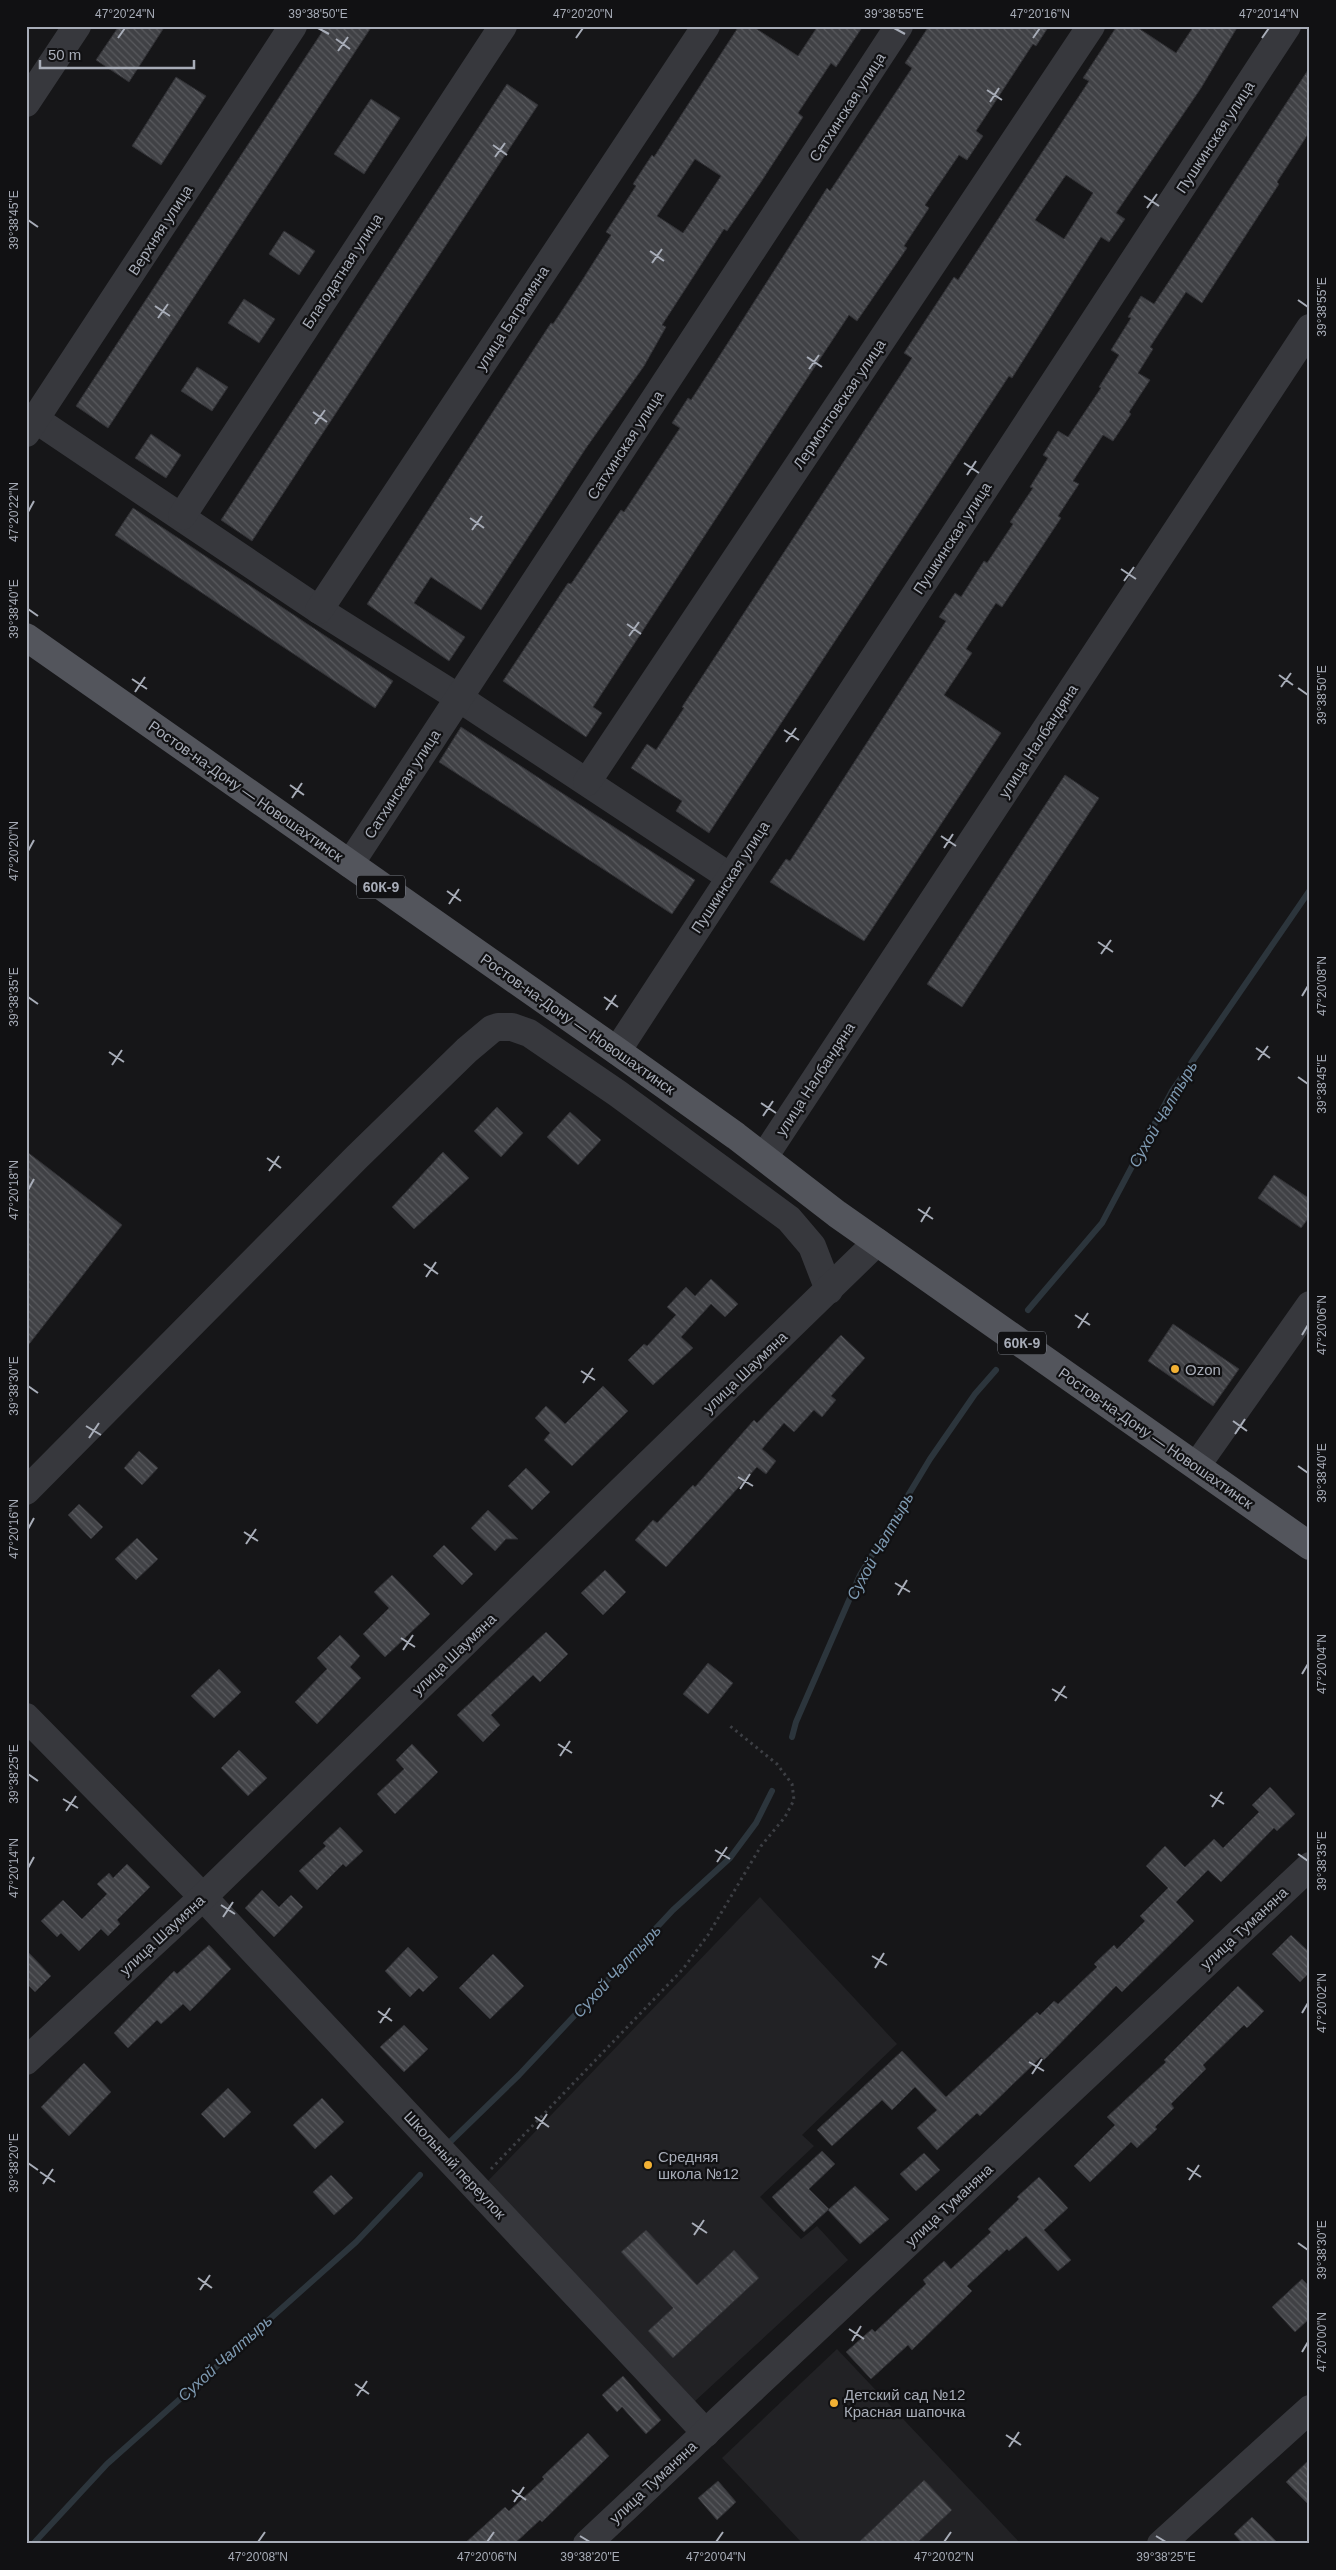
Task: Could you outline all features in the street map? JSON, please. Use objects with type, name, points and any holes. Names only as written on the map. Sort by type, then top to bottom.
[{"type":"main road","name":"Ростов-на-Дону — Новошахтинск","points":[[26,637],[617,1051],[736,1136],[878,1242],[1310,1546]]},
{"type":"main road","name":"Ростов-на-Дону — Новошахтинск","points":[[736,1136],[843,1204],[1202,1458],[1310,1532]]},
{"type":"street","points":[[26,103],[77,26]]},
{"type":"street","name":"Верхняя улица","points":[[31,426],[293,26]]},
{"type":"street","name":"Благодатная улица","points":[[182,516],[503,26]]},
{"type":"street","name":"улица Баграмяна","points":[[319,610],[706,26]]},
{"type":"street","name":"Сатхинская улица","points":[[350,864],[899,26]]},
{"type":"street","name":"Лермонтовская улица","points":[[588,782],[1091,26]]},
{"type":"street","name":"Пушкинская улица","points":[[617,1051],[1287,26]]},
{"type":"street","name":"улица Налбандяна","points":[[766,1154],[1310,328]]},
{"type":"street","points":[[31,426],[182,516],[319,610],[459,698],[730,876]]},
{"type":"street","points":[[26,1491],[350,1164],[468,1050],[492,1029],[498,1027],[512,1027],[528,1033],[616,1093],[789,1219],[804,1234],[812,1246],[829,1290]]},
{"type":"street","name":"улица Шаумяна","points":[[26,2061],[203,1897],[878,1242]]},
{"type":"street","points":[[1202,1458],[1310,1305]]},
{"type":"street","name":"Школьный переулок","points":[[26,1717],[203,1897],[706,2433]]},
{"type":"street","name":"улица Туманяна","points":[[587,2544],[1310,1866]]},
{"type":"street","points":[[1161,2544],[1310,2409]]},
{"type":"path","points":[[475,2186],[684,1969],[708,1935],[761,1846],[790,1809],[794,1800],[792,1784],[777,1764],[730,1726]]},
{"type":"shaded area","name":"Средняя школа №12","points":[[760,1897],[897,2044],[802,2135],[814,2146],[760,2197],[801,2239],[817,2226],[848,2260],[694,2402],[485,2184]]},
{"type":"shaded area","name":"Детский сад №12 Красная шапочка","points":[[837,2349],[1021,2544],[803,2544],[722,2458]]},
{"type":"building","points":[[119,26],[165,26],[129,82],[96,60]]},
{"type":"building","points":[[326,26],[372,26],[108,428],[76,406]]},
{"type":"building","points":[[739,26],[752,26],[798,56],[818,26],[863,26],[836,67],[831,63],[798,113],[803,117],[727,231],[724,229],[662,325],[666,327],[644,366],[586,448],[481,610],[431,577],[414,603],[465,637],[449,661],[367,604],[551,323],[553,324],[581,282],[611,235],[606,232],[636,186],[633,184],[652,155],[654,157]],"holes":[[[695,159],[721,176],[683,233],[657,216]]]},
{"type":"building","points":[[929,26],[1049,26],[1036,46],[1033,44],[976,131],[983,136],[967,160],[959,155],[925,205],[929,208],[904,246],[907,248],[857,321],[849,315],[593,707],[602,713],[586,737],[503,681],[568,583],[571,584],[621,510],[624,512],[680,428],[672,423],[688,398],[691,400],[827,188],[830,191],[912,68],[905,63]]},
{"type":"building","points":[[1117,26],[1135,26],[1176,53],[1194,26],[1238,26],[1201,88],[1116,213],[1125,219],[1109,242],[1101,237],[1012,378],[1009,376],[709,833],[676,811],[682,801],[631,768],[647,744],[656,750],[684,708],[682,707],[912,358],[904,353],[954,277],[958,280],[1089,81],[1083,78]],"holes":[[[1066,175],[1093,193],[1064,239],[1035,220]]]},
{"type":"building","points":[[1310,67],[1310,131],[1277,182],[1279,184],[1202,303],[1186,292],[1150,347],[1153,349],[1138,373],[1150,380],[1129,412],[1131,414],[1113,441],[1103,435],[1073,481],[1079,484],[1058,516],[1061,518],[1002,607],[996,603],[966,649],[972,653],[944,695],[1001,733],[864,941],[770,882],[786,859],[790,861],[946,621],[939,617],[955,593],[961,597],[984,561],[987,563],[1013,524],[1010,522],[1033,488],[1030,487],[1048,458],[1043,455],[1058,431],[1068,437],[1101,388],[1099,387],[1119,355],[1111,350],[1131,318],[1128,317],[1141,296],[1154,304]]},
{"type":"building","points":[[176,77],[206,96],[161,165],[132,146]]},
{"type":"building","points":[[507,84],[538,105],[252,541],[221,520]]},
{"type":"building","points":[[371,99],[400,118],[364,174],[334,154]]},
{"type":"building","points":[[284,231],[315,251],[299,275],[269,254]]},
{"type":"building","points":[[244,299],[275,319],[259,343],[228,323]]},
{"type":"building","points":[[197,367],[228,387],[212,411],[181,391]]},
{"type":"building","points":[[151,434],[181,455],[166,478],[135,458]]},
{"type":"building","points":[[133,508],[393,681],[375,708],[115,535]]},
{"type":"building","points":[[461,727],[695,880],[672,914],[439,762]]},
{"type":"building","points":[[1065,775],[1099,798],[962,1007],[927,984]]},
{"type":"building","points":[[497,1107],[523,1133],[501,1157],[474,1131]]},
{"type":"building","points":[[570,1112],[601,1140],[578,1165],[547,1137]]},
{"type":"building","points":[[26,1151],[122,1225],[26,1348]]},
{"type":"building","points":[[443,1152],[469,1178],[414,1229],[392,1207]]},
{"type":"building","points":[[1274,1175],[1310,1199],[1310,1216],[1301,1228],[1258,1198]]},
{"type":"building","points":[[711,1279],[738,1304],[725,1317],[711,1304],[681,1337],[693,1348],[653,1385],[628,1360],[644,1344],[647,1346],[676,1315],[667,1307],[686,1287],[695,1296]]},
{"type":"building","points":[[1173,1324],[1239,1369],[1213,1406],[1148,1361]]},
{"type":"building","points":[[841,1335],[865,1358],[831,1396],[836,1400],[822,1417],[814,1410],[794,1432],[784,1423],[762,1449],[776,1461],[766,1474],[757,1467],[666,1567],[635,1540],[653,1520],[657,1523],[693,1485],[695,1487],[754,1420],[757,1423]]},
{"type":"building","points":[[603,1386],[628,1411],[572,1466],[544,1440],[550,1433],[535,1418],[546,1406],[565,1424]]},
{"type":"building","points":[[139,1451],[158,1468],[142,1485],[124,1468]]},
{"type":"building","points":[[526,1468],[550,1492],[532,1510],[508,1486]]},
{"type":"building","points":[[79,1504],[103,1527],[91,1539],[68,1515]]},
{"type":"building","points":[[488,1510],[518,1539],[506,1539],[495,1551],[471,1528]]},
{"type":"building","points":[[137,1538],[158,1559],[136,1580],[115,1559]]},
{"type":"building","points":[[444,1545],[473,1574],[462,1585],[433,1556]]},
{"type":"building","points":[[605,1570],[626,1592],[603,1615],[581,1593]]},
{"type":"building","points":[[392,1575],[430,1614],[385,1657],[363,1634],[389,1608],[374,1592]]},
{"type":"building","points":[[546,1632],[568,1654],[540,1682],[533,1675],[491,1715],[500,1725],[483,1742],[457,1715]]},
{"type":"building","points":[[340,1635],[360,1656],[350,1667],[361,1678],[317,1724],[295,1702],[327,1669],[317,1658]]},
{"type":"building","points":[[708,1663],[733,1683],[708,1714],[683,1694]]},
{"type":"building","points":[[219,1669],[241,1692],[214,1718],[191,1696]]},
{"type":"building","points":[[412,1744],[438,1772],[395,1814],[377,1794],[404,1769],[396,1760]]},
{"type":"building","points":[[239,1750],[267,1778],[248,1796],[221,1768]]},
{"type":"building","points":[[1270,1787],[1295,1814],[1277,1831],[1274,1828],[1221,1882],[1208,1870],[1176,1902],[1194,1921],[1122,1992],[1116,1986],[1044,2060],[1041,2057],[980,2116],[977,2113],[937,2150],[917,2128],[937,2110],[915,2087],[892,2110],[882,2100],[832,2146],[817,2130],[902,2051],[946,2097],[1037,2012],[1040,2015],[1054,2001],[1058,2004],[1097,1967],[1094,1964],[1114,1945],[1117,1949],[1145,1921],[1140,1916],[1168,1888],[1146,1866],[1165,1846],[1185,1867],[1214,1839],[1223,1848],[1259,1812],[1252,1805]]},
{"type":"building","points":[[340,1827],[363,1851],[346,1867],[343,1864],[317,1890],[299,1871],[326,1846],[323,1843]]},
{"type":"building","points":[[127,1864],[150,1887],[117,1920],[120,1924],[108,1936],[101,1929],[79,1951],[61,1933],[57,1937],[41,1921],[63,1900],[82,1919],[107,1894],[97,1884],[109,1873],[113,1878]]},
{"type":"building","points":[[262,1890],[279,1907],[291,1895],[303,1907],[274,1937],[245,1908]]},
{"type":"building","points":[[1291,1935],[1310,1953],[1310,1972],[1300,1982],[1272,1954]]},
{"type":"building","points":[[209,1945],[231,1969],[190,2011],[183,2004],[161,2024],[157,2020],[128,2048],[114,2033],[174,1971],[177,1974]]},
{"type":"building","points":[[408,1947],[438,1977],[423,1992],[419,1988],[410,1997],[385,1971]]},
{"type":"building","points":[[26,1950],[51,1976],[35,1992],[26,1983]]},
{"type":"building","points":[[493,1954],[524,1986],[490,2019],[459,1988]]},
{"type":"building","points":[[1238,1986],[1264,2011],[1247,2028],[1244,2025],[1203,2065],[1206,2069],[1171,2104],[1174,2108],[1155,2127],[1157,2129],[1137,2148],[1131,2142],[1090,2182],[1074,2166],[1115,2125],[1107,2117],[1166,2062],[1164,2060]]},
{"type":"building","points":[[404,2025],[428,2049],[404,2072],[380,2047]]},
{"type":"building","points":[[84,2063],[111,2092],[69,2136],[41,2107]]},
{"type":"building","points":[[228,2088],[251,2112],[224,2138],[201,2114]]},
{"type":"building","points":[[322,2098],[344,2122],[315,2149],[293,2125]]},
{"type":"building","points":[[822,2151],[835,2164],[809,2189],[829,2209],[804,2232],[772,2197]]},
{"type":"building","points":[[924,2153],[940,2170],[916,2191],[900,2174]]},
{"type":"building","points":[[331,2175],[353,2198],[334,2215],[313,2192]]},
{"type":"building","points":[[1039,2177],[1068,2208],[1044,2230],[1071,2260],[1058,2271],[1026,2236],[1009,2251],[1007,2249],[967,2286],[972,2291],[912,2350],[908,2345],[871,2379],[846,2352],[872,2329],[875,2332],[926,2284],[923,2280],[944,2261],[951,2269],[991,2232],[988,2229],[1019,2199],[1017,2197]]},
{"type":"building","points":[[855,2186],[889,2219],[860,2244],[828,2210]]},
{"type":"building","points":[[646,2230],[697,2285],[734,2250],[759,2278],[673,2358],[648,2331],[673,2308],[621,2252]]},
{"type":"building","points":[[1302,2279],[1310,2287],[1310,2318],[1295,2332],[1272,2307]]},
{"type":"building","points":[[623,2376],[661,2420],[646,2434],[622,2407],[617,2412],[602,2395]]},
{"type":"building","points":[[588,2433],[609,2456],[542,2522],[540,2520],[514,2544],[464,2544],[505,2507],[509,2511],[544,2479],[542,2477]]},
{"type":"building","points":[[1310,2459],[1310,2506],[1286,2482]]},
{"type":"building","points":[[924,2480],[952,2510],[916,2544],[857,2544]]},
{"type":"building","points":[[718,2481],[736,2502],[717,2520],[698,2498]]},
{"type":"building","points":[[1252,2517],[1279,2544],[1243,2544],[1234,2534]]},
{"type":"waterway","name":"Сухой Чалтырь","points":[[1028,1310],[1102,1223],[1172,1091],[1310,890]]},
{"type":"waterway","name":"Сухой Чалтырь","points":[[792,1737],[796,1722],[860,1575],[930,1459],[975,1394],[996,1370]]},
{"type":"waterway","name":"Сухой Чалтырь","points":[[450,2142],[519,2075],[673,1910],[730,1858],[756,1823],[772,1791]]},
{"type":"waterway","name":"Сухой Чалтырь","points":[[33,2544],[107,2464],[356,2242],[420,2175]]},
{"type":"place","name":"Ozon","points":[[1175,1369]]},
{"type":"place","name":"Средняя школа №12","points":[[648,2165]]},
{"type":"place","name":"Детский сад №12 Красная шапочка","points":[[834,2403]]}]
